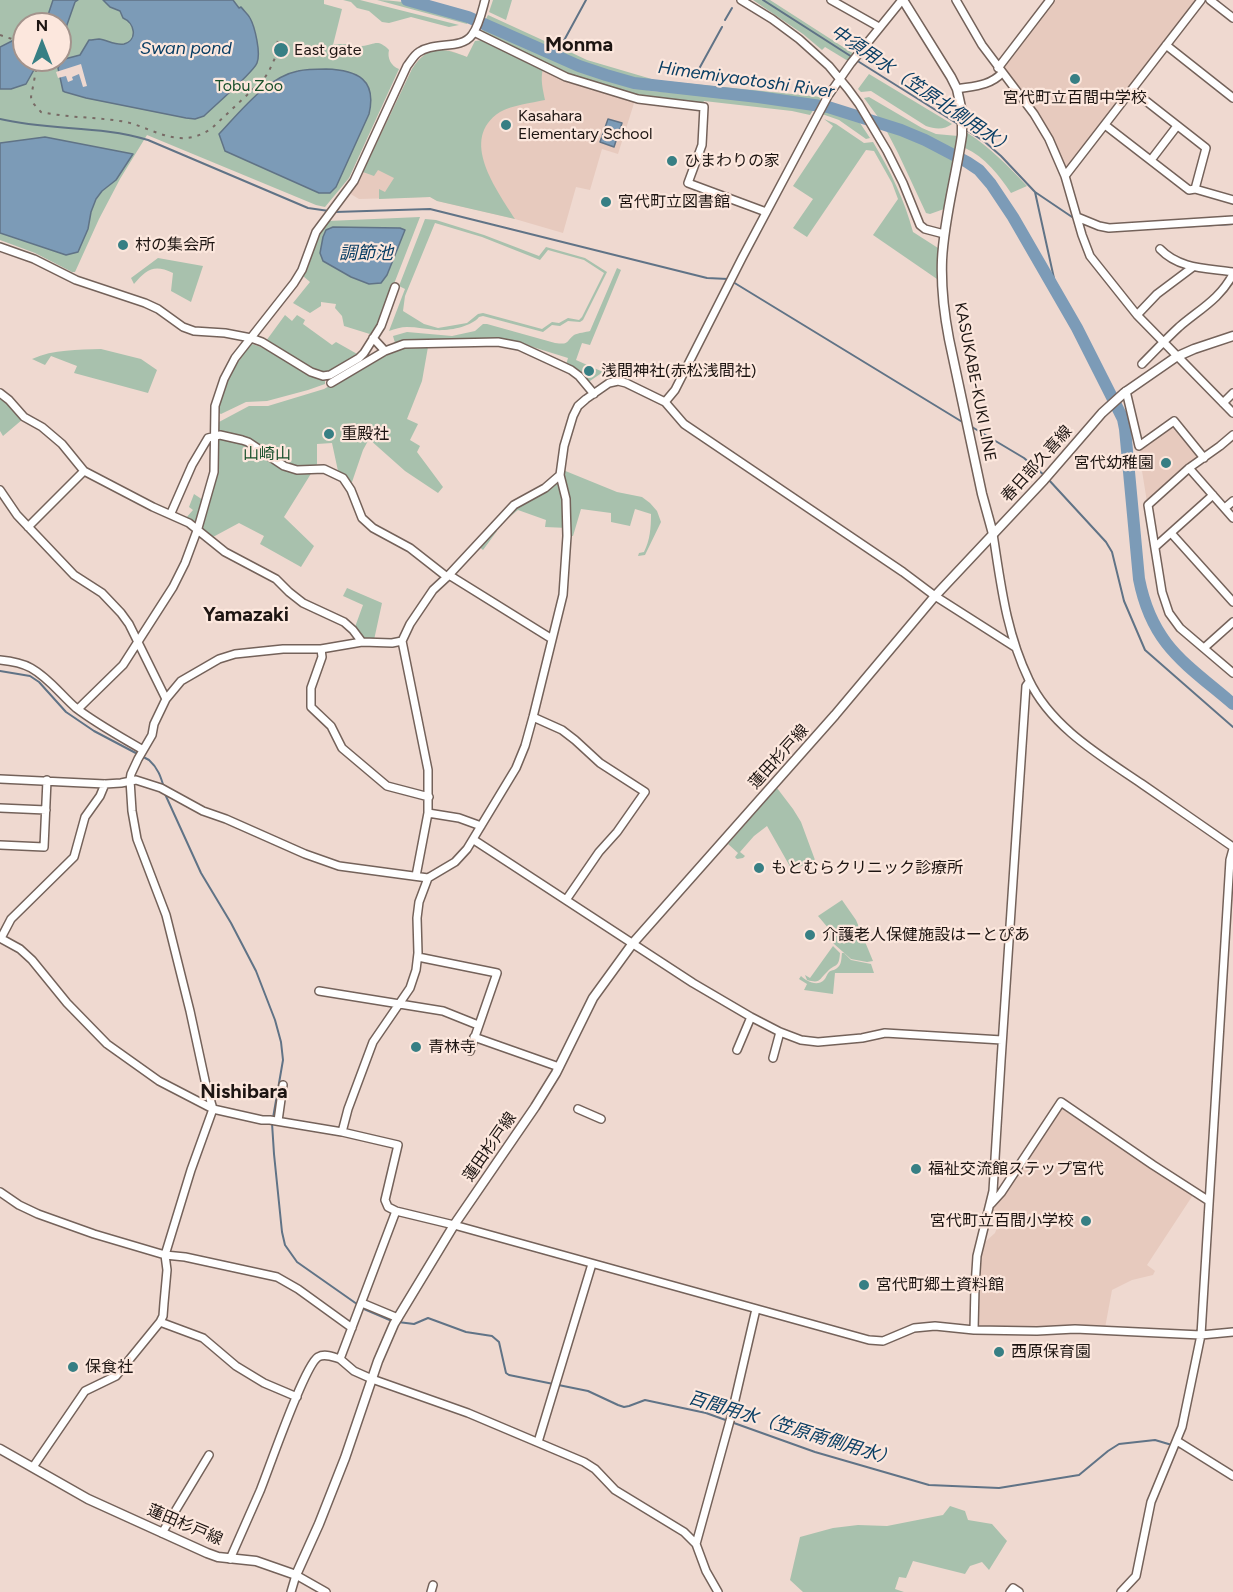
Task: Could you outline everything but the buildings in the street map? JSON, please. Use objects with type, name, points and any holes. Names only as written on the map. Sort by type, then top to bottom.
[{"type":"main road","name":"KASUKABE-KUKI LINE","points":[[902,0],[951,76],[959,96],[962,120],[960,148],[944,234],[942,260],[944,315],[982,494],[993,534]]},
{"type":"main road","points":[[1125,392],[1176,357],[1233,336]]},
{"type":"main road","name":"春日部久喜線","points":[[993,534],[1102,413],[1125,392]]},
{"type":"main road","name":"蓮田杉戸線","points":[[2,1454],[33,1467],[88,1499],[207,1553],[230,1559],[256,1561],[296,1575],[345,1458],[385,1343],[454,1225],[536,1107],[593,998],[633,944],[835,716],[935,596],[993,534]]},
{"type":"street","points":[[78,709],[117,672],[138,643],[180,574],[198,528],[214,472],[214,418],[218,394],[230,366],[302,270],[316,232],[354,181],[407,66],[418,52],[430,46],[458,44],[466,41],[475,29],[485,0]]},
{"type":"street","points":[[741,0],[799,39],[829,66],[859,104],[876,132],[903,183],[920,225],[925,229],[944,234]]},
{"type":"street","points":[[831,0],[879,27]]},
{"type":"street","points":[[665,402],[675,390],[828,96],[850,63],[902,0]]},
{"type":"street","points":[[956,0],[982,45],[1034,114],[1049,139],[1065,176],[1090,256],[1137,315],[1233,413]]},
{"type":"street","points":[[957,89],[987,84],[997,78],[1000,70],[1050,0]]},
{"type":"street","points":[[1065,176],[1201,0]]},
{"type":"street","points":[[1210,0],[1233,18]]},
{"type":"street","points":[[475,29],[566,77],[638,99],[704,107],[702,145],[688,183],[766,212]]},
{"type":"street","points":[[1166,45],[1233,98]]},
{"type":"street","points":[[1132,90],[1206,148],[1195,189]]},
{"type":"street","points":[[1105,125],[1188,190],[1195,189],[1233,200]]},
{"type":"street","points":[[1150,160],[1177,126]]},
{"type":"street","points":[[1077,217],[1109,228],[1233,220]]},
{"type":"street","points":[[0,247],[34,259],[76,280],[145,303],[158,309],[183,327],[194,331],[225,333],[262,342],[310,372],[323,376],[330,375],[359,358],[381,326],[396,287]]},
{"type":"street","points":[[1142,364],[1179,328],[1213,301],[1228,284],[1233,273],[1186,266],[1168,257],[1160,249]]},
{"type":"street","points":[[1137,315],[1157,294],[1193,267]]},
{"type":"street","points":[[373,338],[385,351]]},
{"type":"street","points":[[331,383],[385,351],[409,343],[506,343],[519,346],[571,370],[594,394]]},
{"type":"street","points":[[342,1132],[348,1109],[373,1042],[410,988],[416,970],[419,902],[428,878],[455,862],[474,840],[516,768],[525,746],[563,595],[567,536],[566,499],[560,475],[564,446],[578,406],[609,383],[618,381],[626,383],[665,402],[684,424],[893,565],[935,596],[1015,647]]},
{"type":"street","points":[[1125,392],[1139,446],[1174,421],[1204,458]]},
{"type":"street","points":[[0,393],[24,417],[42,427],[62,444],[84,471],[198,528],[225,552],[276,579],[303,603],[344,622],[362,642]]},
{"type":"street","points":[[1223,403],[1233,393]]},
{"type":"street","points":[[171,513],[192,465],[208,438],[220,435],[248,442],[277,463],[291,469],[324,469],[343,478],[351,490],[362,518],[373,528],[410,548],[448,576],[552,639]]},
{"type":"street","points":[[1233,435],[1189,468],[1148,505],[1162,592],[1169,613],[1180,628],[1233,673]]},
{"type":"street","points":[[1189,468],[1233,518]]},
{"type":"street","points":[[28,527],[84,471]]},
{"type":"street","points":[[416,876],[428,813],[428,771],[402,640],[433,590],[514,504],[545,488],[560,475]]},
{"type":"street","points":[[0,490],[17,515],[74,574],[102,593],[121,613],[129,624],[166,699]]},
{"type":"street","points":[[1155,547],[1213,495]]},
{"type":"street","points":[[1225,508],[1233,501]]},
{"type":"street","points":[[1171,532],[1233,602]]},
{"type":"street","points":[[993,534],[1001,592],[1009,628],[1029,682],[1043,703],[1064,727],[1102,757],[1233,848],[1229,871],[1201,1335],[1178,1441],[1151,1502],[1136,1576],[1122,1592]]},
{"type":"street","points":[[1204,648],[1233,622]]},
{"type":"street","points":[[33,1467],[85,1391],[116,1376],[160,1322],[164,1304],[165,1255],[191,1170],[213,1109],[165,915],[137,839],[130,780],[138,759],[152,735],[154,724],[166,699],[181,681],[219,659],[235,654],[283,649],[321,649],[362,642],[392,643],[402,640]]},
{"type":"street","points":[[321,649],[322,657],[311,688],[311,707],[331,726],[342,748],[387,786],[429,797]]},
{"type":"street","points":[[0,660],[30,667],[78,709],[143,750]]},
{"type":"street","points":[[974,1330],[977,1256],[993,1191],[1026,686],[1029,682]]},
{"type":"street","points":[[533,717],[556,727],[575,740],[600,763],[645,792],[566,900]]},
{"type":"street","points":[[0,779],[105,784],[136,780],[168,790],[203,811],[339,866],[428,878]]},
{"type":"street","points":[[0,845],[44,847],[47,780]]},
{"type":"street","points":[[105,784],[100,796],[85,817],[74,857],[11,919],[0,938],[20,949],[32,960],[67,1003],[107,1044],[159,1082],[213,1109],[262,1120],[342,1132],[398,1145],[385,1200],[388,1207],[396,1211],[869,1340],[883,1341],[914,1328],[935,1326],[974,1330],[1076,1329],[1201,1335],[1233,1332]]},
{"type":"street","points":[[0,808],[46,810]]},
{"type":"street","points":[[428,813],[459,818],[481,826]]},
{"type":"street","points":[[474,840],[693,984],[751,1017],[801,1040],[818,1042],[862,1038],[885,1033],[1002,1040]]},
{"type":"street","points":[[417,957],[497,974],[470,1051]]},
{"type":"street","points":[[319,991],[443,1011],[478,1025]]},
{"type":"street","points":[[737,1050],[751,1017]]},
{"type":"street","points":[[773,1058],[780,1032]]},
{"type":"street","points":[[474,1037],[559,1066]]},
{"type":"street","points":[[278,1121],[283,1085]]},
{"type":"street","points":[[991,1204],[1061,1102],[1209,1201]]},
{"type":"street","points":[[578,1109],[601,1119]]},
{"type":"street","points":[[0,1192],[38,1214],[94,1233],[165,1255],[185,1257],[277,1278],[298,1289],[352,1328]]},
{"type":"street","points":[[340,1359],[396,1211]]},
{"type":"street","points":[[538,1442],[592,1264]]},
{"type":"street","points":[[362,1303],[398,1318]]},
{"type":"street","points":[[696,1544],[731,1417],[756,1309]]},
{"type":"street","points":[[160,1322],[203,1338],[236,1366],[264,1383],[297,1397]]},
{"type":"street","points":[[230,1559],[297,1397],[315,1359],[320,1355],[326,1355],[340,1359],[354,1371],[372,1379],[466,1412],[595,1468],[615,1490],[684,1532],[696,1544],[716,1591]]},
{"type":"street","points":[[1178,1441],[1233,1476]]},
{"type":"street","points":[[162,1533],[209,1455]]},
{"type":"street","points":[[291,1592],[296,1575],[326,1592]]},
{"type":"street","points":[[1010,1592],[1013,1588],[1019,1592]]},
{"type":"shaded area","name":"宮代町立百間中学校","points":[[1053,0],[1198,0],[1069,166],[1066,166],[1045,125],[1003,65]]},
{"type":"shaded area","name":"Kasahara Elementary School","points":[[475,41],[635,100],[618,154],[602,149],[590,190],[576,187],[563,233],[437,201],[430,197],[359,199],[349,193],[357,183],[418,60],[426,53],[437,50],[449,50],[467,57]]},
{"type":"shaded area","name":"宮代幼稚園","points":[[1172,427],[1197,456],[1197,459],[1147,502],[1139,452]]},
{"type":"shaded area","name":"宮代町立百間小学校","points":[[1061,1106],[1193,1195],[1147,1265],[1155,1271],[1153,1275],[1132,1280],[1112,1290],[1105,1328],[1068,1325],[1028,1328],[977,1325],[980,1257],[984,1243],[995,1233],[998,1225],[993,1217],[992,1208]]},
{"type":"green space","name":"Tobu Zoo","points":[[0,0],[324,0],[324,4],[342,9],[333,45],[358,46],[376,43],[382,44],[389,50],[390,61],[399,69],[349,178],[325,207],[147,135],[120,179],[75,272],[0,240]]},
{"type":"green space","points":[[343,0],[360,0],[459,25],[449,27],[411,17],[389,23],[382,22],[369,11],[357,8],[351,2]]},
{"type":"green space","points":[[377,0],[412,4],[469,20],[467,24]]},
{"type":"green space","points":[[493,0],[512,0],[506,20],[489,12]]},
{"type":"green space","points":[[753,0],[770,0],[854,54],[848,61],[825,47],[822,50],[803,34]]},
{"type":"green space","points":[[488,15],[562,49],[565,47],[587,60],[655,80],[821,97],[819,101],[651,83],[614,74],[577,62],[485,21]]},
{"type":"green space","points":[[483,26],[582,72],[651,91],[739,98],[814,109],[810,115],[704,101],[703,103],[638,96],[566,74],[482,34]]},
{"type":"green space","points":[[483,40],[543,69],[545,100],[500,112],[488,123],[482,136],[485,165],[491,180],[515,219],[437,201],[430,197],[379,199],[379,189],[385,192],[394,178],[378,170],[374,176],[363,172],[412,69],[424,56],[436,50],[450,51],[467,57],[475,41]]},
{"type":"green space","points":[[869,74],[952,124],[939,128],[926,126],[871,91],[861,92],[858,89]]},
{"type":"green space","points":[[869,97],[922,128],[936,134],[958,136],[954,152],[938,142],[878,117],[864,98]]},
{"type":"green space","points":[[824,111],[858,120],[870,138],[866,139],[839,120],[822,114]]},
{"type":"green space","points":[[824,119],[836,124],[864,143],[873,142],[896,186],[913,232],[938,248],[937,279],[873,235],[898,199],[874,151],[866,150],[807,237],[793,228],[813,199],[793,186],[833,126]]},
{"type":"green space","points":[[885,128],[914,139],[953,159],[944,209],[930,214],[926,213]]},
{"type":"green space","points":[[966,132],[991,150],[1027,186],[1011,193],[991,167],[979,156],[965,148]]},
{"type":"green space","points":[[420,217],[373,335],[344,326],[342,316],[335,308],[336,304],[321,302],[321,306],[310,313],[293,303],[310,282],[303,276],[319,233],[328,221]],"holes":[[[329,228],[400,228],[405,230],[387,275],[369,284],[323,261]]]},
{"type":"green space","points":[[425,219],[436,220],[484,235],[539,256],[546,247],[585,258],[607,272],[583,320],[568,321],[560,326],[552,325],[543,332],[483,316],[465,326],[447,330],[407,327],[389,331],[405,289],[399,286]],"holes":[[[435,223],[482,237],[540,260],[548,250],[584,260],[604,273],[582,317],[579,320],[568,318],[559,323],[552,322],[542,329],[483,313],[478,314],[467,323],[438,328],[424,324],[403,311],[405,296]]]},
{"type":"green space","points":[[158,258],[203,266],[191,302],[171,291],[173,273],[166,270],[151,270],[134,284],[131,278]]},
{"type":"green space","points":[[617,268],[621,270],[590,345],[582,343],[576,360],[603,372],[587,383],[566,365],[568,358],[520,343],[497,340],[407,340],[395,343],[393,336],[407,332],[452,336],[475,331],[483,324],[487,324],[555,343],[565,343],[574,335],[590,331]]},
{"type":"green space","points":[[285,315],[292,321],[297,315],[305,320],[303,324],[332,345],[336,342],[359,355],[328,372],[313,370],[266,341]]},
{"type":"green space","points":[[252,344],[273,353],[307,374],[325,381],[325,384],[267,401],[246,402],[219,413],[220,403],[230,376]]},
{"type":"green space","name":"山崎山","points":[[410,346],[428,347],[422,381],[407,419],[418,424],[410,440],[420,446],[417,452],[443,487],[438,493],[405,471],[369,439],[352,482],[349,482],[344,474],[338,471],[332,443],[317,444],[317,464],[284,517],[314,546],[301,567],[260,544],[264,536],[239,523],[213,537],[203,530],[201,527],[217,475],[216,426],[219,422],[249,406],[268,406],[324,389],[386,354]]},
{"type":"green space","points":[[101,349],[141,359],[157,370],[148,393],[74,373],[77,366],[51,356],[45,365],[32,359],[57,352]]},
{"type":"green space","points":[[0,398],[9,403],[23,419],[3,436],[0,431]]},
{"type":"green space","points":[[563,470],[617,492],[642,497],[650,503],[657,511],[661,522],[645,555],[638,556],[639,553],[644,552],[648,543],[651,514],[635,509],[630,526],[611,522],[611,513],[581,509],[573,536],[569,536],[568,528],[545,527],[546,520],[518,510],[507,519],[505,518],[483,550],[478,546],[516,506],[547,490]]},
{"type":"green space","points":[[194,494],[203,500],[197,521],[194,522],[186,518],[193,510],[189,507]]},
{"type":"green space","points":[[347,588],[382,603],[374,640],[364,639],[355,627],[363,605],[343,596]]},
{"type":"green space","points":[[777,788],[801,822],[815,860],[792,870],[767,826],[754,836],[740,852],[745,856],[743,858],[737,859],[735,857],[738,853],[728,844]]},
{"type":"green space","points":[[842,900],[856,920],[873,961],[851,959],[825,936],[829,929],[818,916]]},
{"type":"green space","points":[[833,946],[840,953],[838,964],[819,980],[807,980],[805,975],[810,978]]},
{"type":"green space","points":[[842,953],[851,960],[871,964],[874,973],[835,973],[833,994],[804,990],[807,984],[799,979],[801,976],[812,982],[821,982],[829,972],[840,965]]},
{"type":"green space","points":[[950,1506],[965,1511],[968,1520],[992,1524],[1007,1541],[989,1570],[982,1562],[970,1566],[965,1574],[913,1561],[906,1578],[899,1577],[895,1589],[904,1592],[803,1592],[790,1580],[800,1537],[833,1528],[858,1525],[887,1526],[943,1515]]},
{"type":"water","points":[[53,0],[78,0],[71,12],[49,12]]},
{"type":"water","name":"Swan pond","points":[[103,0],[233,0],[252,22],[258,47],[257,63],[241,82],[204,116],[195,119],[86,98],[63,91],[59,72],[72,72],[72,57],[80,55],[89,40],[99,39],[124,44],[131,39],[132,27],[120,11],[110,7]]},
{"type":"water","points":[[12,41],[12,72],[33,72],[26,84],[11,89],[0,89],[0,47]]},
{"type":"water","points":[[326,69],[347,72],[362,79],[367,85],[371,102],[369,114],[336,187],[330,193],[319,193],[225,151],[219,134],[265,88],[276,80],[298,71]]},
{"type":"water","points":[[608,119],[622,123],[614,147],[600,142]]},
{"type":"water","points":[[45,137],[133,154],[116,180],[96,199],[88,229],[78,252],[66,255],[0,233],[0,143]]},
{"type":"water","name":"調節池","points":[[333,227],[405,230],[387,275],[381,283],[369,284],[323,261],[320,253],[323,237],[326,230]]},
{"type":"pier","points":[[81,64],[87,86],[83,87],[79,74],[68,82],[66,76],[58,78],[56,72],[72,72],[72,67]]},
{"type":"waterway","name":"Himemiyaotoshi River","points":[[407,0],[468,17],[579,66],[634,83],[828,107],[925,140],[979,170],[1013,217],[1077,328],[1123,419],[1139,579],[1152,621],[1173,651],[1233,704]]},
{"type":"waterway","points":[[561,46],[586,0]]},
{"type":"waterway","name":"中須用水（笠原北側用水）","points":[[763,0],[852,57]]},
{"type":"waterway","points":[[725,20],[732,8]]},
{"type":"waterway","points":[[694,78],[722,27]]},
{"type":"waterway","name":"中須用水（笠原北側用水）","points":[[856,60],[961,126]]},
{"type":"waterway","points":[[0,119],[18,123],[112,132],[148,140],[308,208],[329,211]]},
{"type":"waterway","name":"中須用水（笠原北側用水）","points":[[965,129],[1001,156],[1035,192],[1057,292]]},
{"type":"waterway","points":[[1035,192],[1075,219]]},
{"type":"waterway","points":[[335,212],[430,209],[707,278],[728,279]]},
{"type":"waterway","points":[[1085,224],[1097,228]]},
{"type":"waterway","points":[[1177,227],[1233,224]]},
{"type":"waterway","points":[[733,282],[964,423]]},
{"type":"waterway","points":[[972,427],[1024,458],[1044,475]]},
{"type":"waterway","points":[[1048,479],[1106,542],[1112,552],[1124,601],[1145,650],[1233,727]]},
{"type":"waterway","name":"百間用水（笠原南側用水）","points":[[0,671],[30,676],[39,682],[66,712],[94,731],[149,760],[159,773],[164,788]]},
{"type":"waterway","name":"百間用水（笠原南側用水）","points":[[165,794],[201,873],[256,971],[275,1020],[283,1060],[273,1118]]},
{"type":"waterway","name":"百間用水（笠原南側用水）","points":[[272,1123],[285,1245],[297,1262],[364,1309],[392,1321]]},
{"type":"waterway","name":"百間用水（笠原南側用水）","points":[[398,1322],[414,1324],[428,1318],[466,1332],[492,1336],[499,1342],[506,1373],[509,1375],[588,1391],[624,1407],[645,1400],[706,1413],[815,1452],[929,1485],[999,1488],[1079,1475],[1119,1444],[1155,1440],[1182,1448],[1218,1470]]},
{"type":"railway","points":[[0,35],[12,39]]},
{"type":"railway","points":[[36,72],[31,97],[32,102],[41,112],[126,122],[166,136],[188,138],[211,129],[264,79],[275,58],[278,40]]},
{"type":"place","name":"East gate","points":[[281,50]]},
{"type":"place","name":"宮代町立百間中学校","points":[[1075,79]]},
{"type":"place","name":"Kasahara Elementary School","points":[[506,125]]},
{"type":"place","name":"ひまわりの家","points":[[672,161]]},
{"type":"place","name":"宮代町立図書館","points":[[606,202]]},
{"type":"place","name":"村の集会所","points":[[123,245]]},
{"type":"place","name":"浅間神社(赤松浅間社)","points":[[589,371]]},
{"type":"place","name":"重殿社","points":[[329,434]]},
{"type":"place","name":"宮代幼稚園","points":[[1166,463]]},
{"type":"place","name":"もとむらクリニック診療所","points":[[759,868]]},
{"type":"place","name":"介護老人保健施設はーとぴあ","points":[[810,935]]},
{"type":"place","name":"青林寺","points":[[416,1047]]},
{"type":"place","name":"福祉交流館ステップ宮代","points":[[916,1169]]},
{"type":"place","name":"宮代町立百間小学校","points":[[1086,1221]]},
{"type":"place","name":"宮代町郷土資料館","points":[[864,1285]]},
{"type":"place","name":"西原保育園","points":[[999,1352]]},
{"type":"place","name":"保食社","points":[[73,1367]]},
{"type":"district","name":"Monma","points":[[579,45]]},
{"type":"district","name":"Yamazaki","points":[[246,615]]},
{"type":"district","name":"Nishibara","points":[[244,1092]]}]
